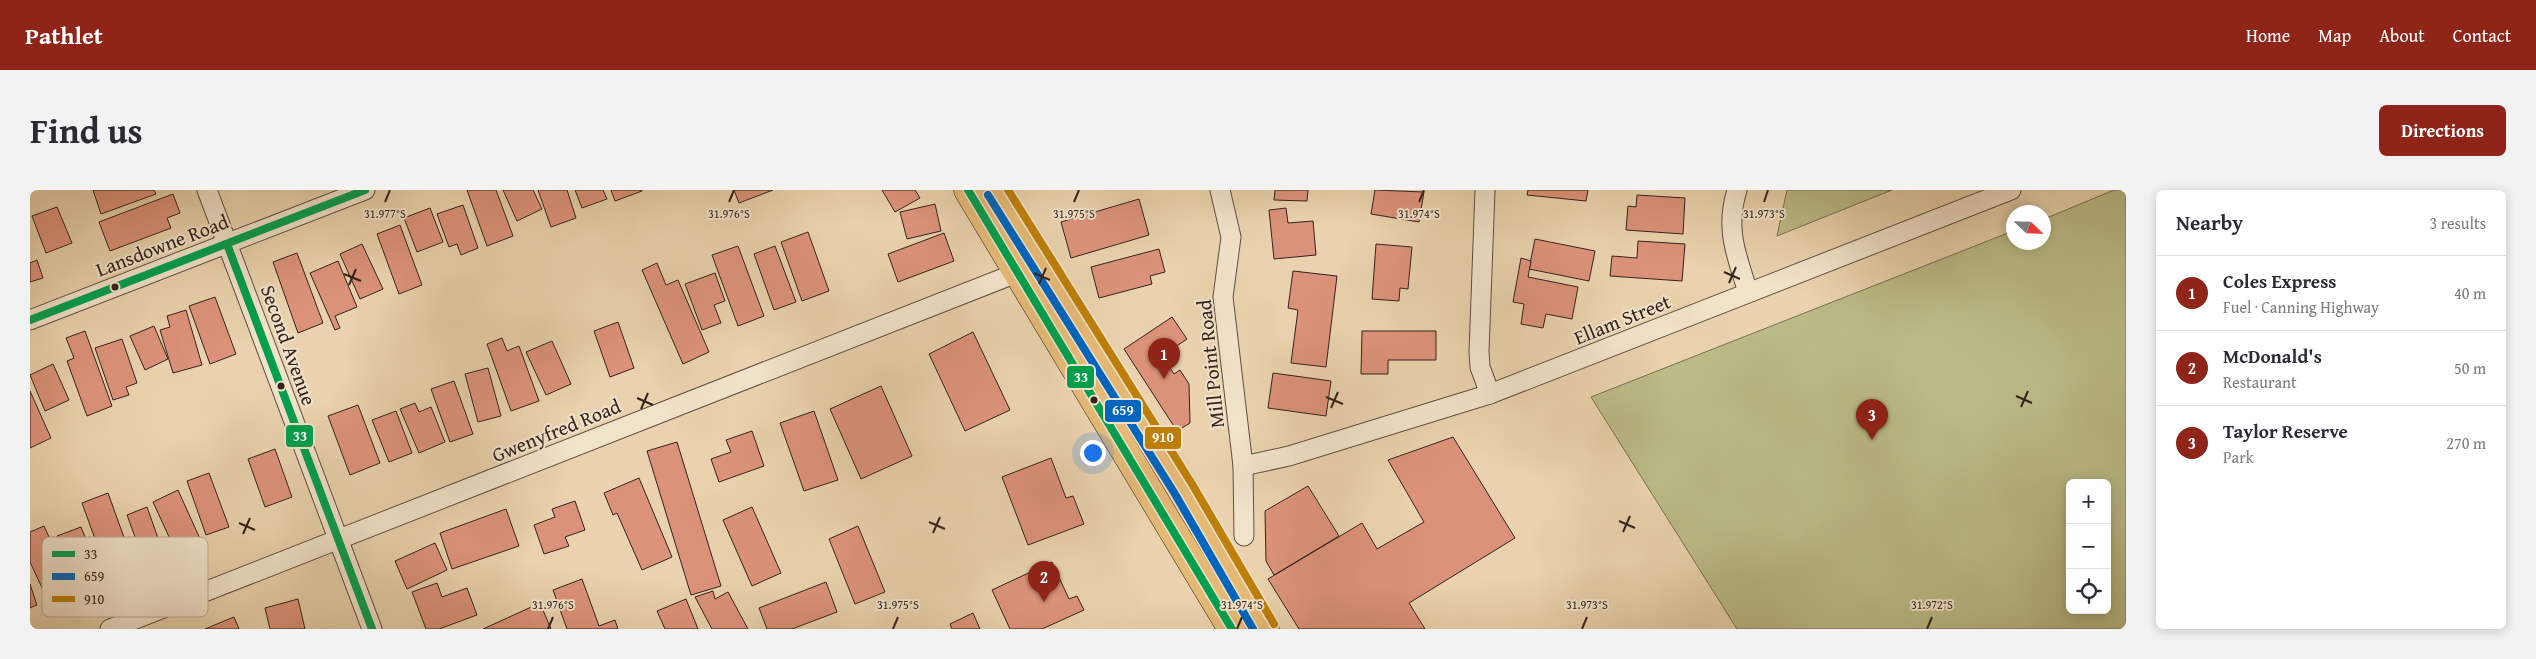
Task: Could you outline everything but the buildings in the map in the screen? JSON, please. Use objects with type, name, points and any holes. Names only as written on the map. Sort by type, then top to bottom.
[{"type":"highway","points":[[968,190],[1020,272],[1168,525],[1232,629]]},
{"type":"highway","points":[[996,190],[1179,482],[1265,629]]},
{"type":"street","name":"Second Avenue","points":[[207,190],[372,629]]},
{"type":"street","name":"Lansdowne Road","points":[[30,320],[366,190]]},
{"type":"street","name":"Mill Point Road","points":[[1220,190],[1231,237],[1224,305],[1234,373],[1243,466],[1244,536]]},
{"type":"street","points":[[1484,190],[1479,352],[1480,367],[1490,394]]},
{"type":"street","points":[[1737,190],[1732,216],[1732,238],[1748,292]]},
{"type":"street","name":"Ellam Street","points":[[1243,466],[1289,456],[1490,394],[1554,371],[1748,292],[2011,190]]},
{"type":"street","name":"Gwenyfred Road","points":[[208,591],[1020,272]]},
{"type":"street","name":"Gwenyfred Road","points":[[110,629],[141,617]]},
{"type":"green space","points":[[1787,190],[1892,190],[1777,236]]},
{"type":"green space","points":[[2114,190],[2126,190],[2126,629],[1737,629],[1591,397],[2006,234],[2006,250],[2051,250],[2051,216]]},
{"type":"transit line","name":"33","points":[[30,320],[365,190]]},
{"type":"transit line","name":"33","points":[[968,190],[1232,629]]},
{"type":"transit line","name":"910","points":[[1008,190],[1192,484],[1274,624]]},
{"type":"transit line","name":"659","points":[[988,195],[1175,494],[1253,629]]},
{"type":"transit line","name":"33","points":[[227,244],[372,629]]},
{"type":"place","name":"Coles Express","points":[[1164,379]]},
{"type":"place","name":"Taylor Reserve","points":[[1872,440]]},
{"type":"place","name":"McDonald's","points":[[1044,602]]}]
